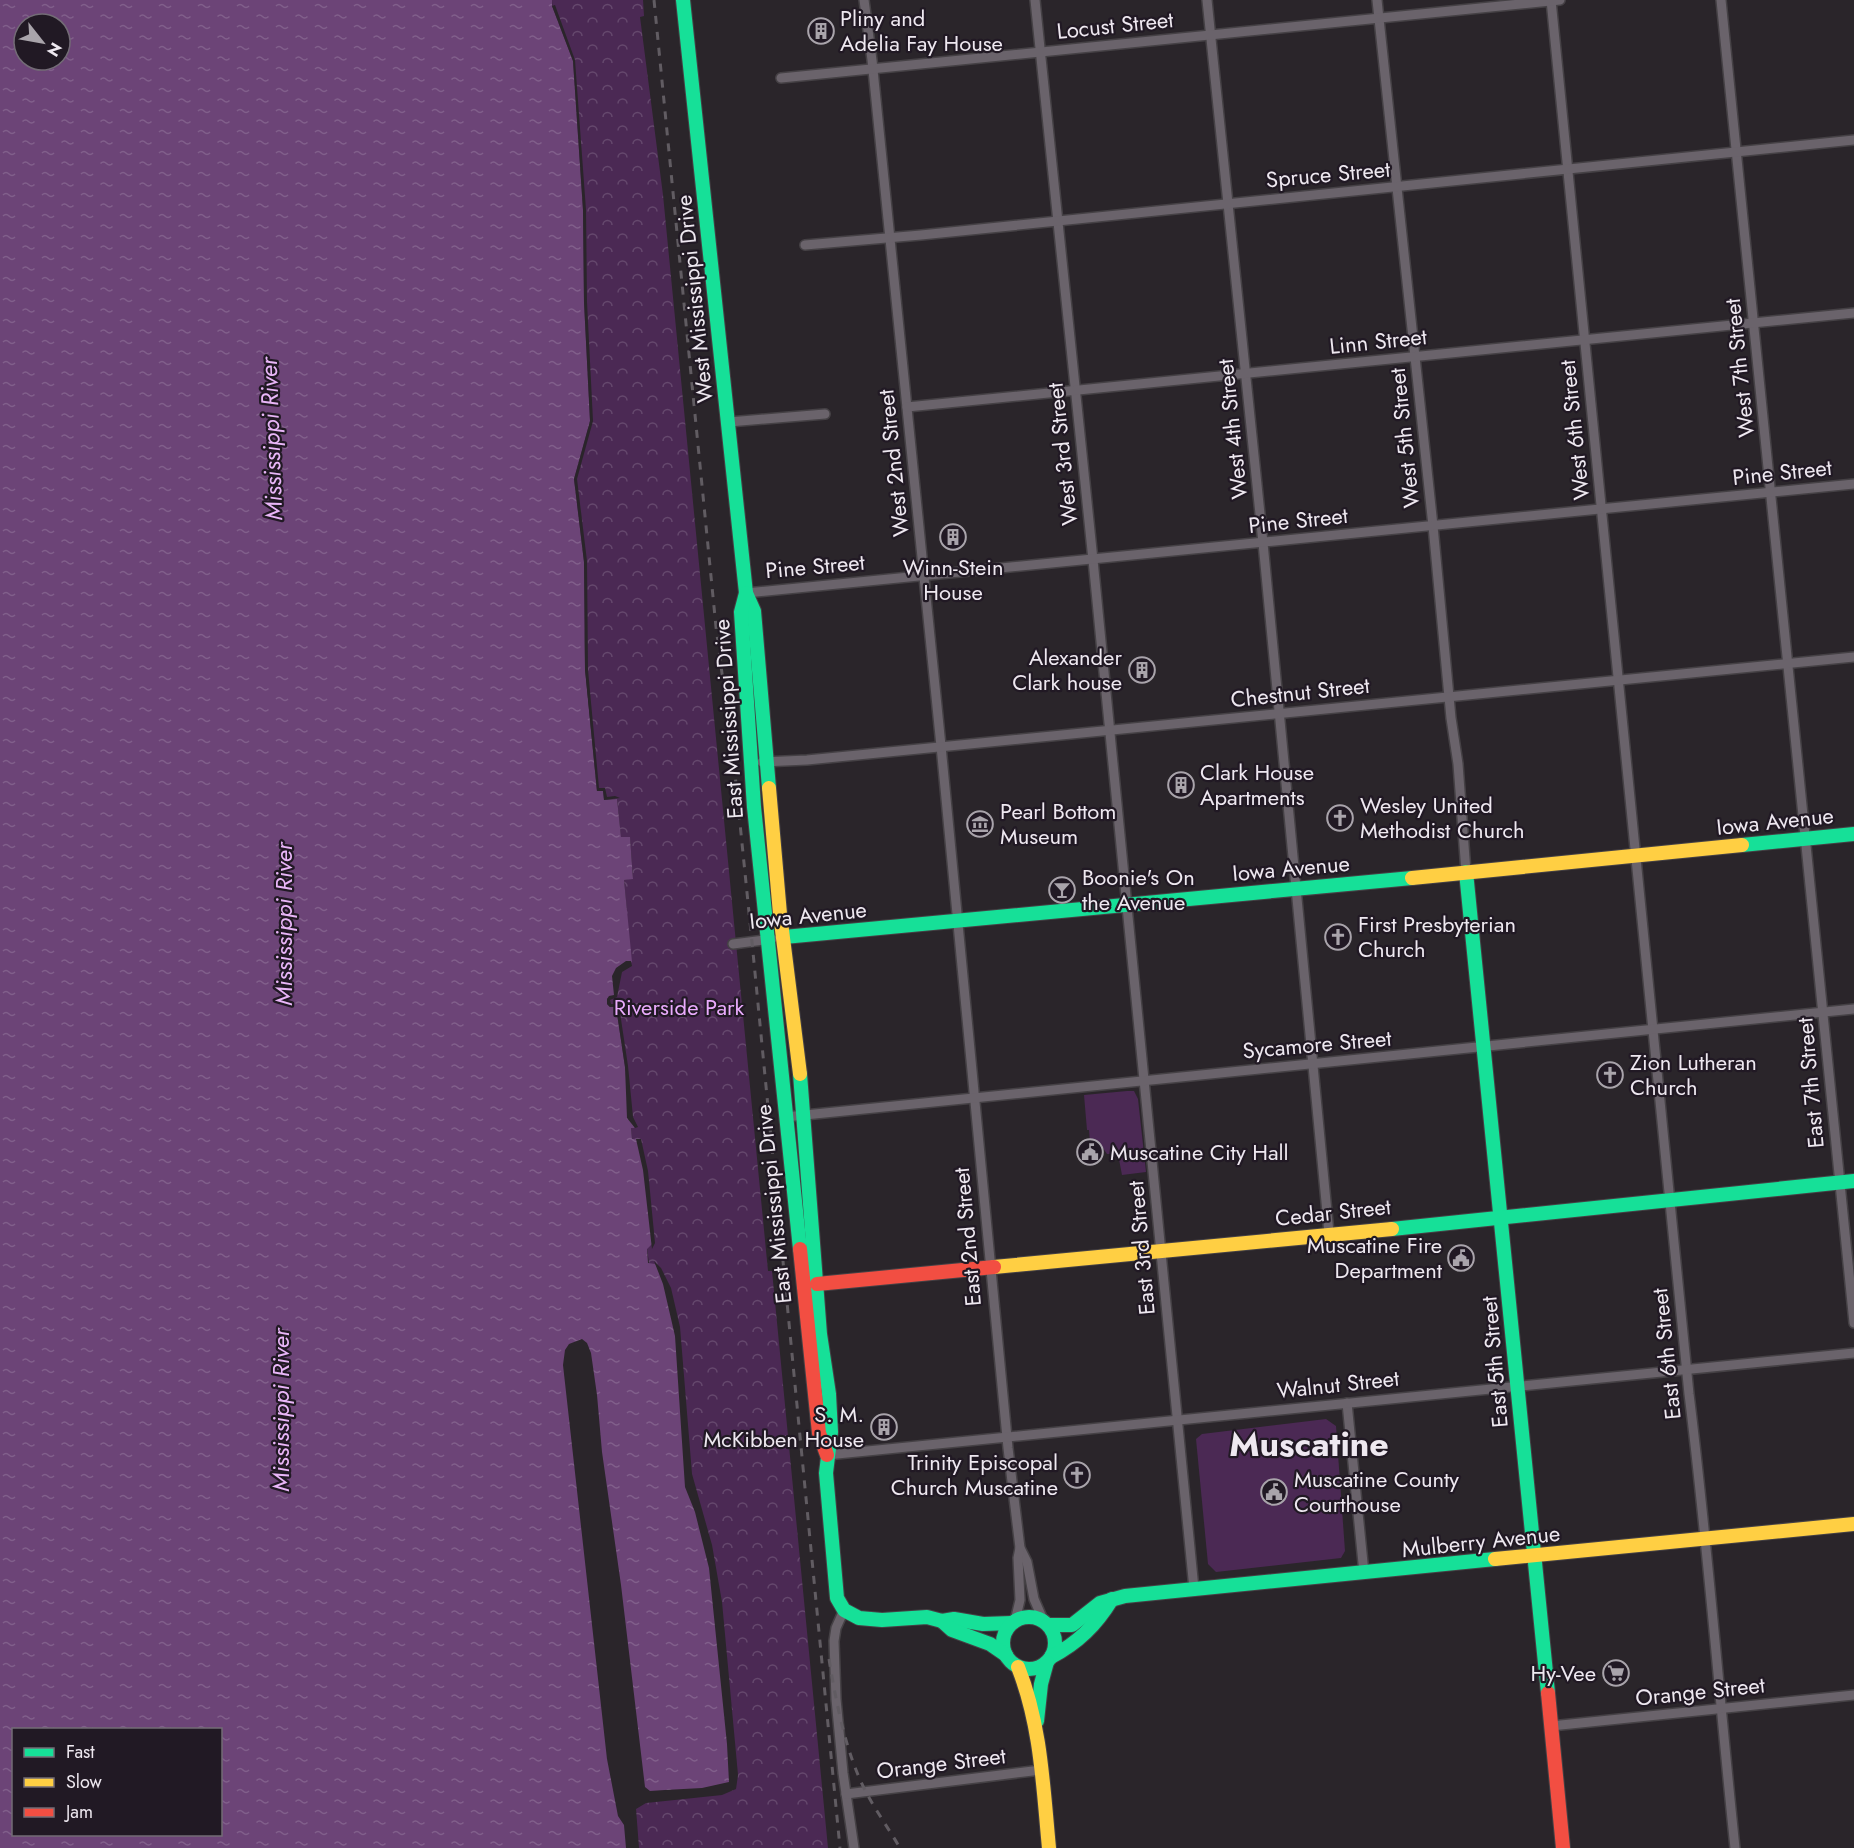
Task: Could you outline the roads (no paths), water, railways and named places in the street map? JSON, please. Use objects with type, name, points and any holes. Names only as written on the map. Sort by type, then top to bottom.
[{"type":"main road","name":"West Mississippi Drive","points":[[684,0],[746,593]]},
{"type":"main road","name":"East Mississippi Drive","points":[[746,593],[753,611],[784,937],[804,1115],[820,1335],[830,1403],[831,1432],[826,1455],[826,1473],[833,1574],[837,1598],[844,1610]]},
{"type":"main road","name":"East Mississippi Drive","points":[[746,593],[741,612],[751,763],[767,939],[819,1433],[826,1455]]},
{"type":"main road","name":"Iowa Avenue","points":[[784,937],[1296,890],[1854,834]]},
{"type":"main road","name":"East 5th Street","points":[[1466,872],[1563,1848]]},
{"type":"main road","name":"Cedar Street","points":[[817,1284],[1501,1218],[1854,1180]]},
{"type":"main road","name":"Mulberry Avenue","points":[[1046,1623],[1070,1627],[1078,1623],[1098,1604],[1125,1596],[1854,1524]]},
{"type":"main road","points":[[1018,1667],[1034,1669],[1080,1641],[1105,1612],[1112,1599]]},
{"type":"main road","points":[[844,1610],[859,1618],[871,1620],[927,1617],[942,1621],[952,1629],[990,1644],[1018,1667],[1036,1724],[1049,1848]]},
{"type":"main road","points":[[942,1621],[954,1619],[983,1624],[1014,1622],[1030,1617],[1046,1623],[1052,1630],[1055,1644],[1041,1681],[1040,1707],[1036,1724]]},
{"type":"main road","points":[[1006,1655],[1003,1641],[1005,1633],[1014,1622]]},
{"type":"street","name":"West 2nd Street","points":[[864,0],[873,69],[958,922]]},
{"type":"street","name":"West 3rd Street","points":[[1035,0],[1127,904]]},
{"type":"street","name":"West 4th Street","points":[[1207,0],[1280,713],[1329,1233]]},
{"type":"street","name":"West 5th Street","points":[[1377,0],[1449,697],[1458,764],[1466,872]]},
{"type":"street","name":"Locust Street","points":[[781,78],[1554,0]]},
{"type":"street","name":"West 6th Street","points":[[1554,0],[1567,170],[1636,855]]},
{"type":"street","name":"West 7th Street","points":[[1721,0],[1805,839]]},
{"type":"street","name":"Spruce Street","points":[[805,244],[1058,221],[1854,140]]},
{"type":"street","name":"Linn Street","points":[[907,407],[1854,313]]},
{"type":"street","points":[[729,422],[825,414]]},
{"type":"street","name":"Pine Street","points":[[746,593],[1854,484]]},
{"type":"street","name":"Chestnut Street","points":[[751,763],[807,760],[1854,657]]},
{"type":"street","name":"East 7th Street","points":[[1805,839],[1854,1323]]},
{"type":"street","name":"East 6th Street","points":[[1636,855],[1735,1848]]},
{"type":"street","name":"East 3rd Street","points":[[1127,904],[1194,1589]]},
{"type":"street","name":"East 2nd Street","points":[[958,922],[1007,1437],[1020,1548],[1018,1558],[1020,1600],[1014,1622]]},
{"type":"street","name":"Iowa Avenue","points":[[733,944],[784,937]]},
{"type":"street","name":"Sycamore Street","points":[[785,1117],[1854,1010]]},
{"type":"street","name":"Walnut Street","points":[[826,1455],[1854,1353]]},
{"type":"street","points":[[1347,1403],[1364,1574]]},
{"type":"street","name":"East 2nd Street","points":[[1020,1548],[1027,1562],[1034,1599],[1046,1623]]},
{"type":"street","points":[[844,1610],[836,1628],[834,1641],[838,1726],[854,1848]]},
{"type":"street","name":"Orange Street","points":[[1551,1726],[1854,1695]]},
{"type":"street","name":"Orange Street","points":[[846,1794],[1041,1770]]},
{"type":"water","name":"Mississippi River","points":[[0,0],[552,0],[552,6],[573,61],[583,210],[584,302],[590,421],[574,479],[584,562],[585,669],[597,791],[603,790],[604,800],[617,799],[621,837],[630,837],[633,879],[624,880],[632,962],[620,970],[615,995],[607,999],[607,1004],[610,1007],[616,1007],[630,1118],[635,1128],[631,1128],[632,1139],[638,1139],[646,1172],[652,1244],[647,1249],[648,1263],[655,1264],[659,1269],[677,1328],[689,1474],[710,1545],[733,1787],[645,1800],[633,1807],[636,1848],[0,1848]]},
{"type":"railway","points":[[654,0],[716,627],[735,774],[752,942],[840,1848]]},
{"type":"railway","points":[[829,1659],[847,1745],[859,1777],[900,1848]]},
{"type":"place","name":"Pliny and Adelia Fay House","points":[[821,31]]},
{"type":"place","name":"Winn-Stein House","points":[[953,537]]},
{"type":"place","name":"Alexander Clark house","points":[[1142,670]]},
{"type":"place","name":"Clark House Apartments","points":[[1181,785]]},
{"type":"place","name":"Wesley United Methodist Church","points":[[1340,818]]},
{"type":"place","name":"Pearl Bottom Museum","points":[[980,824]]},
{"type":"place","name":"Boonie's On the Avenue","points":[[1062,890]]},
{"type":"place","name":"First Presbyterian Church","points":[[1338,937]]},
{"type":"place","name":"Zion Lutheran Church","points":[[1610,1075]]},
{"type":"place","name":"Muscatine City Hall","points":[[1090,1152]]},
{"type":"place","name":"Muscatine Fire Department","points":[[1461,1258]]},
{"type":"place","name":"S. M. McKibben House","points":[[884,1427]]},
{"type":"place","name":"Trinity Episcopal Church Muscatine","points":[[1077,1475]]},
{"type":"place","name":"Muscatine County Courthouse","points":[[1274,1492]]},
{"type":"place","name":"Hy-Vee","points":[[1616,1673]]},
{"type":"district","name":"Muscatine","points":[[1309,1444]]},
{"type":"park label","name":"Riverside Park","points":[[679,1007]]}]
